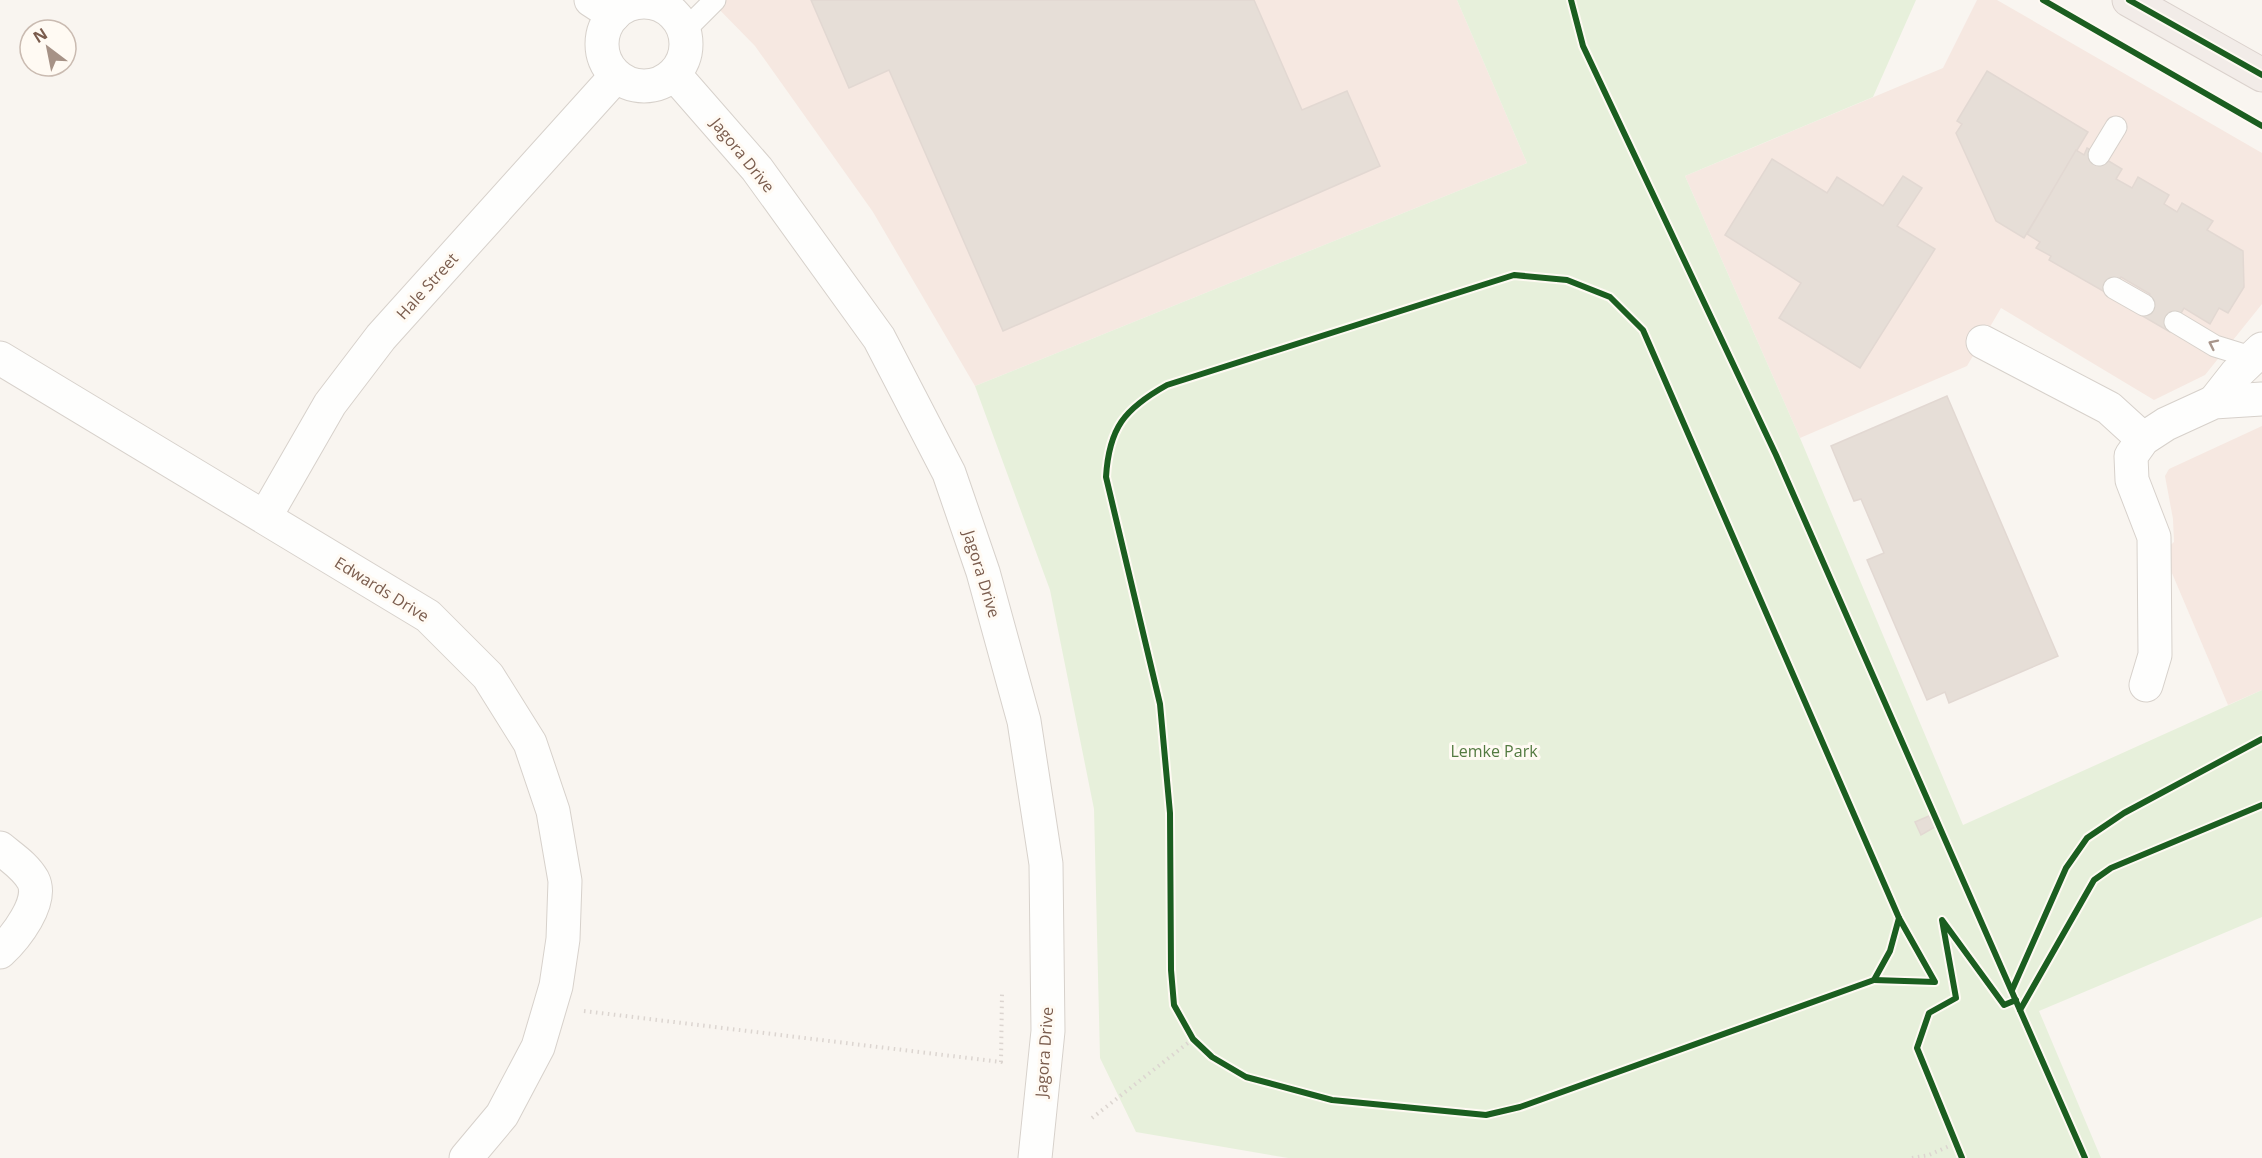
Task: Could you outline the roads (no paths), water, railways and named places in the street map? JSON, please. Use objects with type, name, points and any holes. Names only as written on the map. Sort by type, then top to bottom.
[{"type":"highway","points":[[2129,0],[2262,75]]},
{"type":"street","points":[[649,3],[662,6],[677,18],[684,31],[686,48],[682,62],[674,74],[652,86],[638,86],[624,82],[616,76],[607,65],[602,47],[602,8],[649,3]]},
{"type":"street","name":"Jagora Drive","points":[[674,74],[757,169],[879,338],[949,473],[983,572],[1024,721],[1046,864],[1048,1031],[1035,1158]]},
{"type":"street","name":"Hale Street","points":[[265,517],[330,404],[381,337],[616,76]]},
{"type":"street","points":[[1983,342],[2109,408],[2143,440]]},
{"type":"street","points":[[2214,402],[2236,375],[2258,354]]},
{"type":"street","name":"Edwards Drive","points":[[0,358],[428,616],[488,676],[530,743],[553,811],[565,882],[563,939],[556,986],[538,1047],[502,1115],[466,1158]]},
{"type":"street","points":[[2146,685],[2155,656],[2154,537],[2132,480],[2131,456],[2143,440],[2166,424],[2214,402],[2262,399]]},
{"type":"street","points":[[0,848],[24,867],[35,883],[33,908],[11,942],[0,952]]},
{"type":"lane","points":[[684,31],[715,0]]},
{"type":"lane","points":[[2099,155],[2116,126]]},
{"type":"lane","points":[[2114,288],[2144,305]]},
{"type":"lane","points":[[2175,322],[2215,346],[2258,354]]},
{"type":"park label","name":"Lemke Park","points":[[1494,751]]}]
